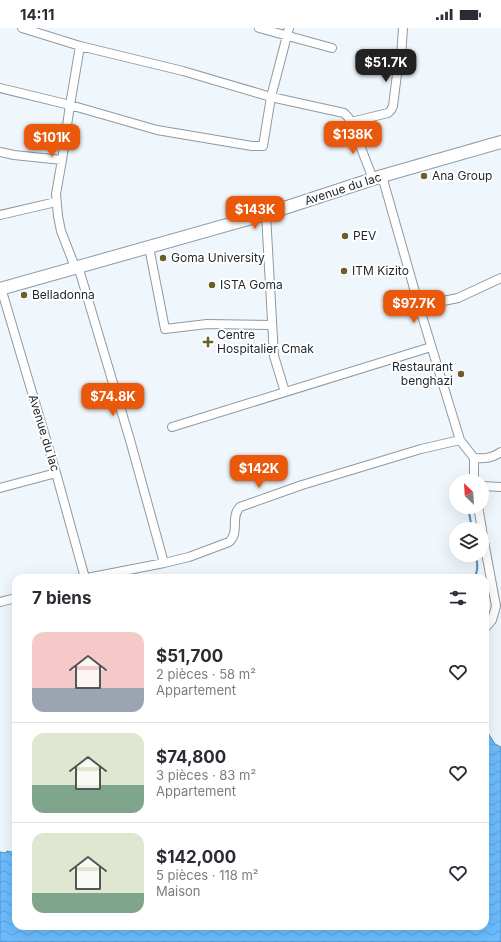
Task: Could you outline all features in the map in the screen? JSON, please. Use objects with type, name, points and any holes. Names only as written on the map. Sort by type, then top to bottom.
[{"type":"main road","name":"Avenue du lac","points":[[1,289],[266,214],[378,178],[501,142]]},
{"type":"street","points":[[22,28],[32,29],[80,46],[183,71],[271,97],[344,113],[351,122],[378,178],[460,440],[474,458],[474,474]]},
{"type":"street","points":[[259,28],[288,32],[332,48]]},
{"type":"street","points":[[351,122],[388,113],[391,110],[393,106],[397,74],[401,58],[403,28]]},
{"type":"street","points":[[0,88],[70,105],[156,130],[252,146],[263,146],[271,97],[288,32]]},
{"type":"street","points":[[80,46],[56,191],[56,202],[61,230],[77,267],[130,440],[164,563]]},
{"type":"street","points":[[0,152],[62,160]]},
{"type":"street","points":[[0,215],[56,202]]},
{"type":"street","points":[[266,214],[274,356],[285,392]]},
{"type":"street","points":[[148,247],[165,329],[207,324],[272,325]]},
{"type":"street","points":[[419,306],[458,298],[501,278]]},
{"type":"street","name":"Avenue du lac","points":[[1,289],[85,574]]},
{"type":"street","points":[[172,427],[431,347]]},
{"type":"street","points":[[107,574],[189,557],[229,542],[234,535],[236,513],[240,507],[302,485],[422,449],[460,440]]},
{"type":"street","points":[[474,458],[483,459],[501,452]]},
{"type":"street","points":[[0,488],[56,473]]},
{"type":"street","points":[[489,486],[501,487]]},
{"type":"street","points":[[489,562],[498,608],[489,623]]},
{"type":"street","points":[[0,602],[12,599]]},
{"type":"water","points":[[489,735],[495,744],[501,747],[501,942],[0,942],[0,852],[5,853],[7,851],[12,852],[12,930],[489,930]]},
{"type":"waterway","points":[[469,514],[471,522]]},
{"type":"waterway","points":[[476,574],[477,562]]},
{"type":"place","name":"Ana Group","points":[[424,176]]},
{"type":"place","name":"PEV","points":[[345,236]]},
{"type":"place","name":"Goma University","points":[[163,258]]},
{"type":"place","name":"ITM Kizito","points":[[344,271]]},
{"type":"place","name":"ISTA Goma","points":[[212,285]]},
{"type":"place","name":"Belladonna","points":[[24,295]]},
{"type":"place","name":"Centre Hospitalier Cmak","points":[[208,342]]},
{"type":"place","name":"Restaurant benghazi","points":[[461,374]]}]
